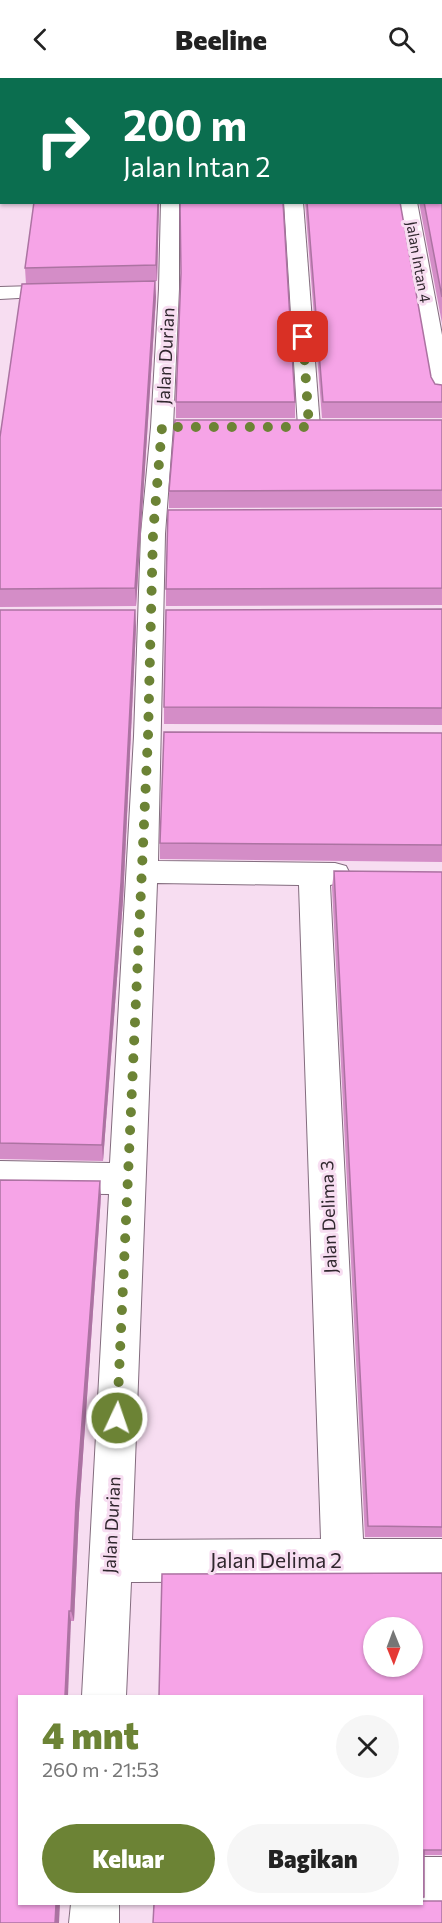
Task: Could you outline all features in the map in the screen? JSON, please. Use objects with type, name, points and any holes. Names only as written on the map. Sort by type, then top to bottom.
[{"type":"street","name":"Jalan Durian","points":[[104,1695],[142,872],[160,736],[152,616],[167,517],[174,427],[169,289],[170,204]]},
{"type":"street","points":[[293,204],[309,427]]},
{"type":"street","name":"Jalan Intan 4","points":[[407,204],[442,393]]},
{"type":"street","points":[[146,290],[169,289]]},
{"type":"street","points":[[0,293],[87,291]]},
{"type":"street","points":[[142,872],[361,874]]},
{"type":"street","name":"Jalan Delima 3","points":[[314,874],[343,1561]]},
{"type":"street","points":[[0,1178],[128,1179]]},
{"type":"street","name":"Jalan Delima 2","points":[[111,1562],[442,1560]]},
{"type":"street","points":[[423,1881],[442,1881]]},
{"type":"street","points":[[94,1923],[95,1905]]},
{"type":"building","points":[[34,204],[158,204],[156,265],[25,268]]},
{"type":"building","points":[[180,204],[283,204],[295,402],[176,402],[181,273]]},
{"type":"building","points":[[307,204],[400,204],[431,377],[435,384],[442,385],[442,402],[323,402]]},
{"type":"building","points":[[424,204],[442,204],[442,297]]},
{"type":"building","points":[[155,281],[135,588],[0,589],[0,437],[22,284]]},
{"type":"building","points":[[175,420],[442,420],[442,490],[169,491]]},
{"type":"building","points":[[442,509],[442,588],[166,589],[168,510]]},
{"type":"building","points":[[442,609],[442,708],[164,707],[166,610]]},
{"type":"building","points":[[0,610],[135,610],[121,883],[102,1145],[0,1143]]},
{"type":"building","points":[[164,732],[442,733],[442,845],[160,843]]},
{"type":"building","points":[[334,871],[442,872],[442,1527],[368,1526]]},
{"type":"building","points":[[0,1180],[100,1181],[76,1502],[65,1695],[18,1695],[18,1905],[56,1905],[55,1923],[0,1923]]},
{"type":"building","points":[[442,1573],[442,1850],[424,1850],[424,1897],[423,1695],[159,1695],[162,1574]]},
{"type":"building","points":[[423,1901],[442,1901],[442,1923],[153,1923],[154,1905],[423,1905]]},
{"type":"route","points":[[117,1418],[148,736],[153,534],[162,427],[309,427],[303,337]]}]
